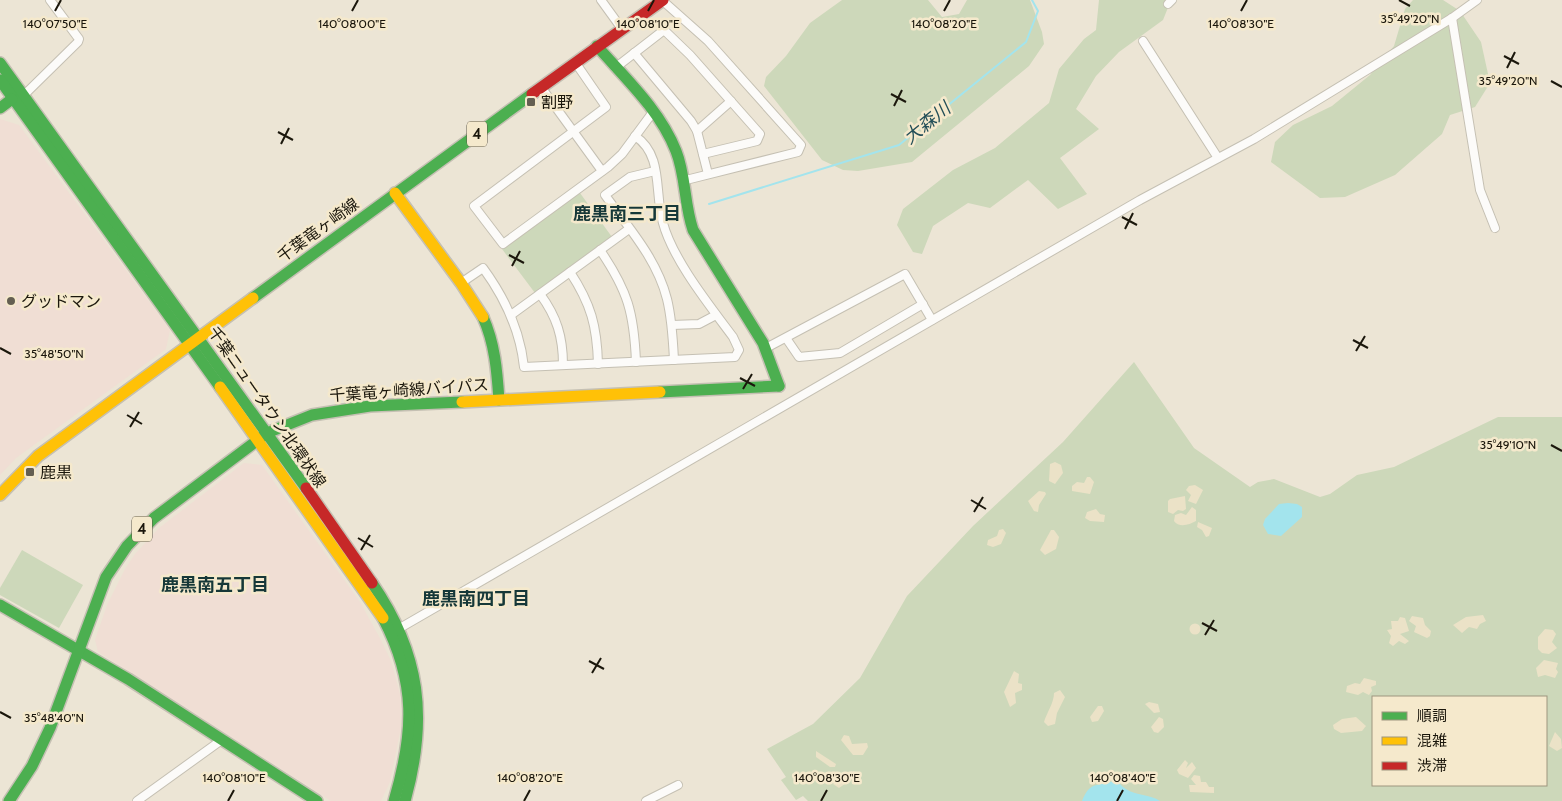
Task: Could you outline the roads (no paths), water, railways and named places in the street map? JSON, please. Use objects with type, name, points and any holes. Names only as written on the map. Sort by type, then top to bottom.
[{"type":"main road","name":"千葉竜ヶ崎線","points":[[0,495],[38,456],[395,193],[663,0]]},
{"type":"main road","points":[[597,46],[653,112],[672,138],[679,157],[687,212],[698,240],[746,310],[766,348]]},
{"type":"main road","name":"千葉ニュータウン北環状線","points":[[0,63],[18,97],[384,601],[400,628],[414,668],[420,715],[418,755],[405,801]]},
{"type":"main road","name":"千葉ニュータウン北環状線","points":[[0,80],[18,97]]},
{"type":"main road","points":[[0,108],[18,97]]},
{"type":"main road","points":[[395,193],[461,283],[481,314],[490,334],[496,360],[499,400]]},
{"type":"main road","name":"千葉竜ヶ崎線バイパス","points":[[9,801],[43,742],[99,592],[116,561],[127,546],[170,505],[263,436],[300,418],[342,408],[779,386],[766,348]]},
{"type":"main road","name":"千葉ニュータウン北環状線","points":[[263,436],[377,607],[399,651],[408,685],[411,727],[407,758],[394,801]]},
{"type":"main road","points":[[0,605],[79,649],[223,739],[317,801]]},
{"type":"street","points":[[18,97],[78,42],[78,39],[50,0]]},
{"type":"street","points":[[600,0],[622,29]]},
{"type":"street","points":[[663,0],[708,41],[801,145],[798,152],[682,181]]},
{"type":"street","points":[[400,628],[1140,200],[1254,139],[1452,18],[1472,2]]},
{"type":"street","points":[[1452,18],[1480,190],[1495,228]]},
{"type":"street","points":[[615,68],[664,30],[760,134],[757,141],[703,154]]},
{"type":"street","points":[[1144,41],[1218,158]]},
{"type":"street","points":[[634,53],[682,109],[697,131],[708,174]]},
{"type":"street","points":[[575,62],[606,107],[474,206],[503,244],[622,154],[653,112]]},
{"type":"street","points":[[541,87],[602,171]]},
{"type":"street","points":[[697,131],[731,101]]},
{"type":"street","points":[[461,283],[483,268],[495,284],[518,331],[524,367],[735,357],[739,350],[733,337],[673,248],[663,224],[650,150],[635,136]]},
{"type":"street","points":[[655,171],[630,177],[605,195],[658,274],[667,299],[672,325],[674,360]]},
{"type":"street","points":[[511,315],[629,229]]},
{"type":"street","points":[[600,250],[617,275],[629,303],[634,332],[636,362]]},
{"type":"street","points":[[570,272],[584,293],[593,316],[597,339],[598,364]]},
{"type":"street","points":[[766,348],[905,274],[932,320]]},
{"type":"street","points":[[540,294],[552,310],[559,328],[563,365]]},
{"type":"street","points":[[786,338],[799,357],[840,354],[923,304]]},
{"type":"street","points":[[672,325],[699,324],[716,314]]},
{"type":"street","points":[[137,801],[223,739]]},
{"type":"street","points":[[646,801],[678,785]]},
{"type":"water","points":[[1279,504],[1297,504],[1302,507],[1302,517],[1281,536],[1268,534],[1263,525],[1265,519]]},
{"type":"water","points":[[1113,781],[1134,793],[1160,801],[1082,801],[1091,787]]},
{"type":"waterway","name":"大森川","points":[[709,204],[899,145],[1026,42],[1038,11],[1032,0]]},
{"type":"place","name":"割野","points":[[531,102]]},
{"type":"place","name":"グッドマン","points":[[11,301]]},
{"type":"place","name":"鹿黒","points":[[30,472]]},
{"type":"district","name":"鹿黒南三丁目","points":[[627,214]]},
{"type":"district","name":"鹿黒南五丁目","points":[[215,585]]},
{"type":"district","name":"鹿黒南四丁目","points":[[476,599]]}]
